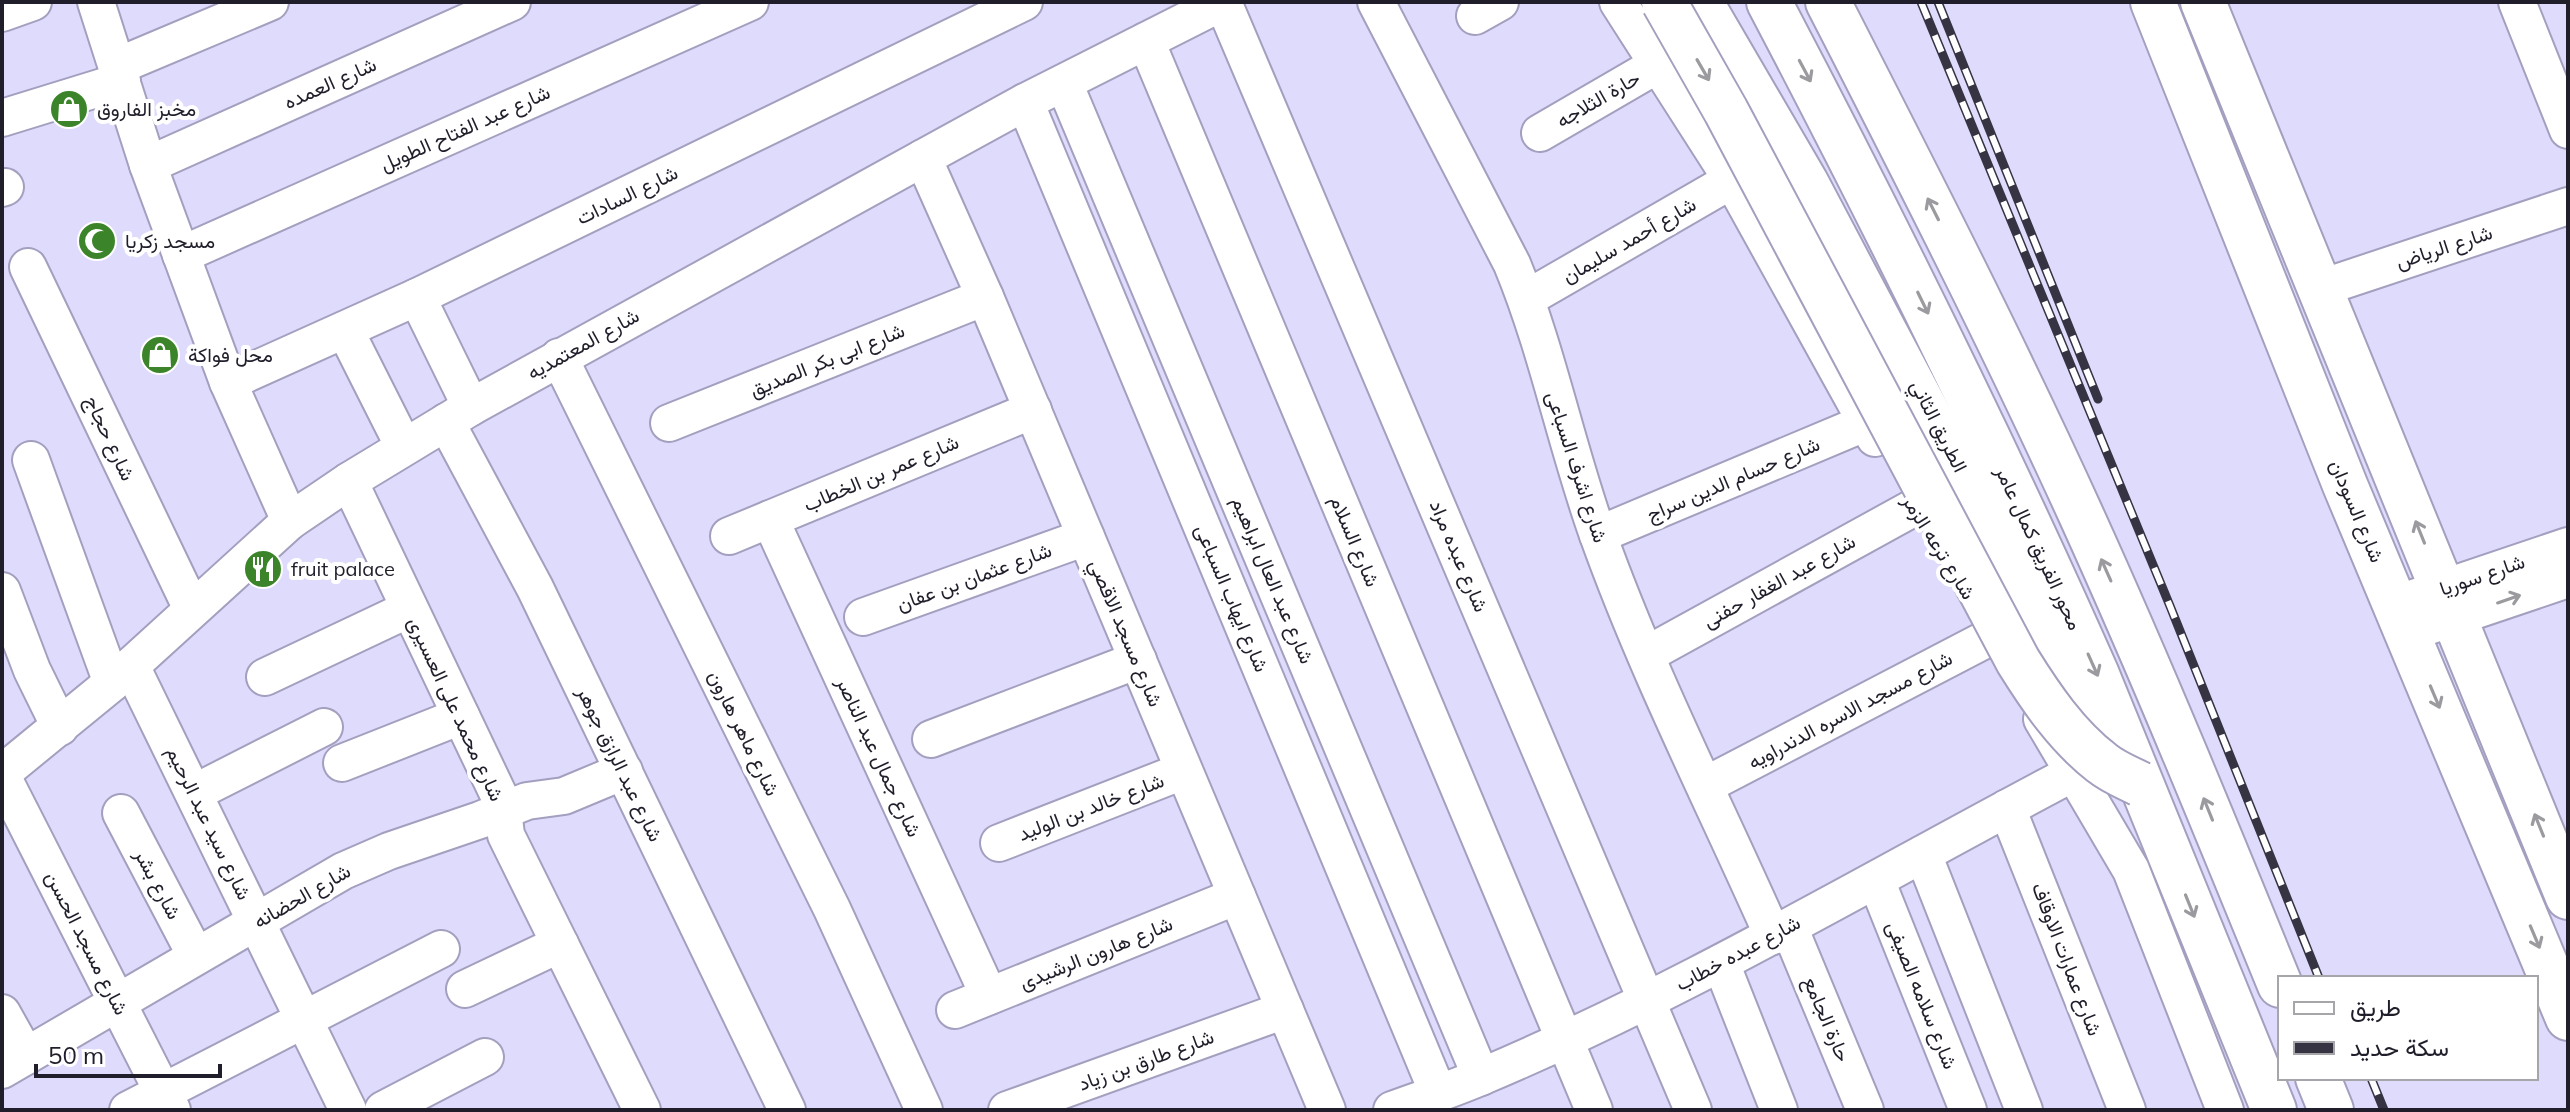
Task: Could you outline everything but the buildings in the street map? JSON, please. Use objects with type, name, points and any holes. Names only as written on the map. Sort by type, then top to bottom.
[{"type":"main road","points":[[1664,2],[1726,111],[2018,661],[2051,709],[2079,742],[2103,764],[2140,784]]},
{"type":"main road","name":"محور الفريق كمال عامر","points":[[1769,2],[1857,170],[2022,509],[2097,675],[2274,1110]]},
{"type":"main road","points":[[1828,2],[1970,282],[2081,514],[2185,752],[2278,980]]},
{"type":"main road","name":"شارع السودان","points":[[2153,2],[2345,485],[2568,1018]]},
{"type":"main road","points":[[2181,2],[2329,384],[2340,427],[2345,485]]},
{"type":"main road","points":[[2203,2],[2568,897]]},
{"type":"main road","points":[[2319,1080],[2331,1110]]},
{"type":"street","points":[[2,13],[33,2]]},
{"type":"street","points":[[96,2],[148,165],[228,382],[290,521]]},
{"type":"street","points":[[2,118],[120,74],[270,2]]},
{"type":"street","name":"شارع العمده","points":[[148,165],[512,2]]},
{"type":"street","name":"شارع عبد الفتاح الطويل","points":[[181,255],[750,2]]},
{"type":"street","name":"شارع السادات","points":[[228,382],[417,297],[1024,2]]},
{"type":"street","name":"شارع المعتمديه","points":[[2,774],[122,674],[290,521],[349,481],[559,357],[1025,102],[1146,41],[1184,11],[1223,2]]},
{"type":"street","name":"شارع عبده مراد","points":[[1223,2],[1649,1000],[1693,1110]]},
{"type":"street","name":"شارع اشرف السباعى","points":[[1376,2],[1512,264],[1526,299],[1568,445],[1598,535],[1646,655],[1706,785],[1781,932]]},
{"type":"street","name":"شارع ترعه الزمر","points":[[1618,2],[1732,180],[1913,508],[1994,635],[2131,870],[2225,1110]]},
{"type":"street","name":"الطريق الثاني","points":[[1705,2],[1809,180],[1959,464],[2122,825],[2131,870]]},
{"type":"street","points":[[2517,2],[2568,130]]},
{"type":"street","name":"شارع السلام","points":[[1146,41],[1594,1110]]},
{"type":"street","name":"حارة الثلاجه","points":[[1540,133],[1657,65]]},
{"type":"street","name":"شارع عبد العال ابراهيم","points":[[1064,83],[1464,1091]]},
{"type":"street","name":"شارع ايهاب السباعى","points":[[1025,102],[1464,1091]]},
{"type":"street","name":"شارع مسجد الاقصي","points":[[923,158],[1033,410],[1327,1110]]},
{"type":"street","name":"شارع أحمد سليمان","points":[[1526,299],[1732,180]]},
{"type":"street","name":"شارع الرياض","points":[[2321,288],[2568,206]]},
{"type":"street","name":"شارع حجاج","points":[[28,267],[192,609]]},
{"type":"street","name":"شارع عبد الرازق جوهر","points":[[417,297],[458,414],[535,588],[787,1110]]},
{"type":"street","name":"شارع ابى بكر الصديق","points":[[669,423],[985,297]]},
{"type":"street","points":[[345,330],[404,447]]},
{"type":"street","name":"شارع ماهر هارون","points":[[559,357],[832,909],[924,1110]]},
{"type":"street","name":"شارع عمر بن الخطاب","points":[[729,536],[1033,410]]},
{"type":"street","name":"شارع حسام الدين سراج","points":[[1598,535],[1867,422]]},
{"type":"street","name":"شارع سيد عبد الرحيم","points":[[31,460],[122,674],[194,793],[348,1110]]},
{"type":"street","name":"شارع محمد على العسيرى","points":[[349,481],[504,810],[506,835],[560,944],[631,1106]]},
{"type":"street","name":"شارع عبد الغفار حفنى","points":[[1646,655],[1913,508]]},
{"type":"street","name":"شارع جمال عبد الناصر","points":[[770,519],[989,996]]},
{"type":"street","name":"شارع عثمان بن عفان","points":[[863,617],[1086,537]]},
{"type":"street","name":"شارع سوريا","points":[[2402,619],[2449,603],[2568,546]]},
{"type":"street","name":"شارع سوريا","points":[[2449,603],[2568,579]]},
{"type":"street","points":[[2,591],[32,670],[60,727]]},
{"type":"street","points":[[265,677],[409,609]]},
{"type":"street","name":"شارع مسجد الاسره الدندراويه","points":[[1706,785],[1994,635]]},
{"type":"street","points":[[931,739],[1138,660]]},
{"type":"street","points":[[342,763],[461,716]]},
{"type":"street","points":[[194,793],[324,727]]},
{"type":"street","name":"شارع الحضانه","points":[[14,1063],[343,871],[389,851],[504,810],[535,799],[564,796],[624,771]]},
{"type":"street","name":"شارع خالد بن الوليد","points":[[999,843],[1183,771]]},
{"type":"street","name":"شارع عبده خطاب","points":[[1392,1110],[1464,1091],[1649,1000],[2073,773]]},
{"type":"street","name":"شارع مسجد الحسن","points":[[2,774],[168,1101]]},
{"type":"street","name":"شارع عمارات الاوقاف","points":[[2007,808],[2127,1110]]},
{"type":"street","name":"شارع بشر","points":[[121,813],[196,956]]},
{"type":"street","points":[[1923,854],[2024,1110]]},
{"type":"street","name":"شارع سلامه الصيفى","points":[[1876,880],[1968,1110]]},
{"type":"street","name":"شارع هارون الرشيدى","points":[[955,1010],[1237,896]]},
{"type":"street","name":"حارة الجامع","points":[[1781,932],[1865,1110]]},
{"type":"street","points":[[465,989],[560,944]]},
{"type":"street","points":[[128,1110],[168,1101],[305,1019],[441,949]]},
{"type":"street","points":[[1721,963],[1779,1110]]},
{"type":"street","name":"شارع طارق بن زياد","points":[[1007,1110],[1285,1010]]},
{"type":"street","points":[[2,1013],[14,1063]]},
{"type":"street","points":[[383,1110],[485,1057]]},
{"type":"railway","points":[[1921,2],[2170,606],[2318,976]]},
{"type":"railway","points":[[1938,2],[2098,399]]},
{"type":"railway","points":[[2372,1080],[2384,1110]]},
{"type":"place","name":"مخبز الفاروق","points":[[69,109]]},
{"type":"place","name":"مسجد زكريا","points":[[97,241]]},
{"type":"place","name":"محل فواكة","points":[[160,355]]},
{"type":"place","name":"fruit palace","points":[[263,569]]}]
